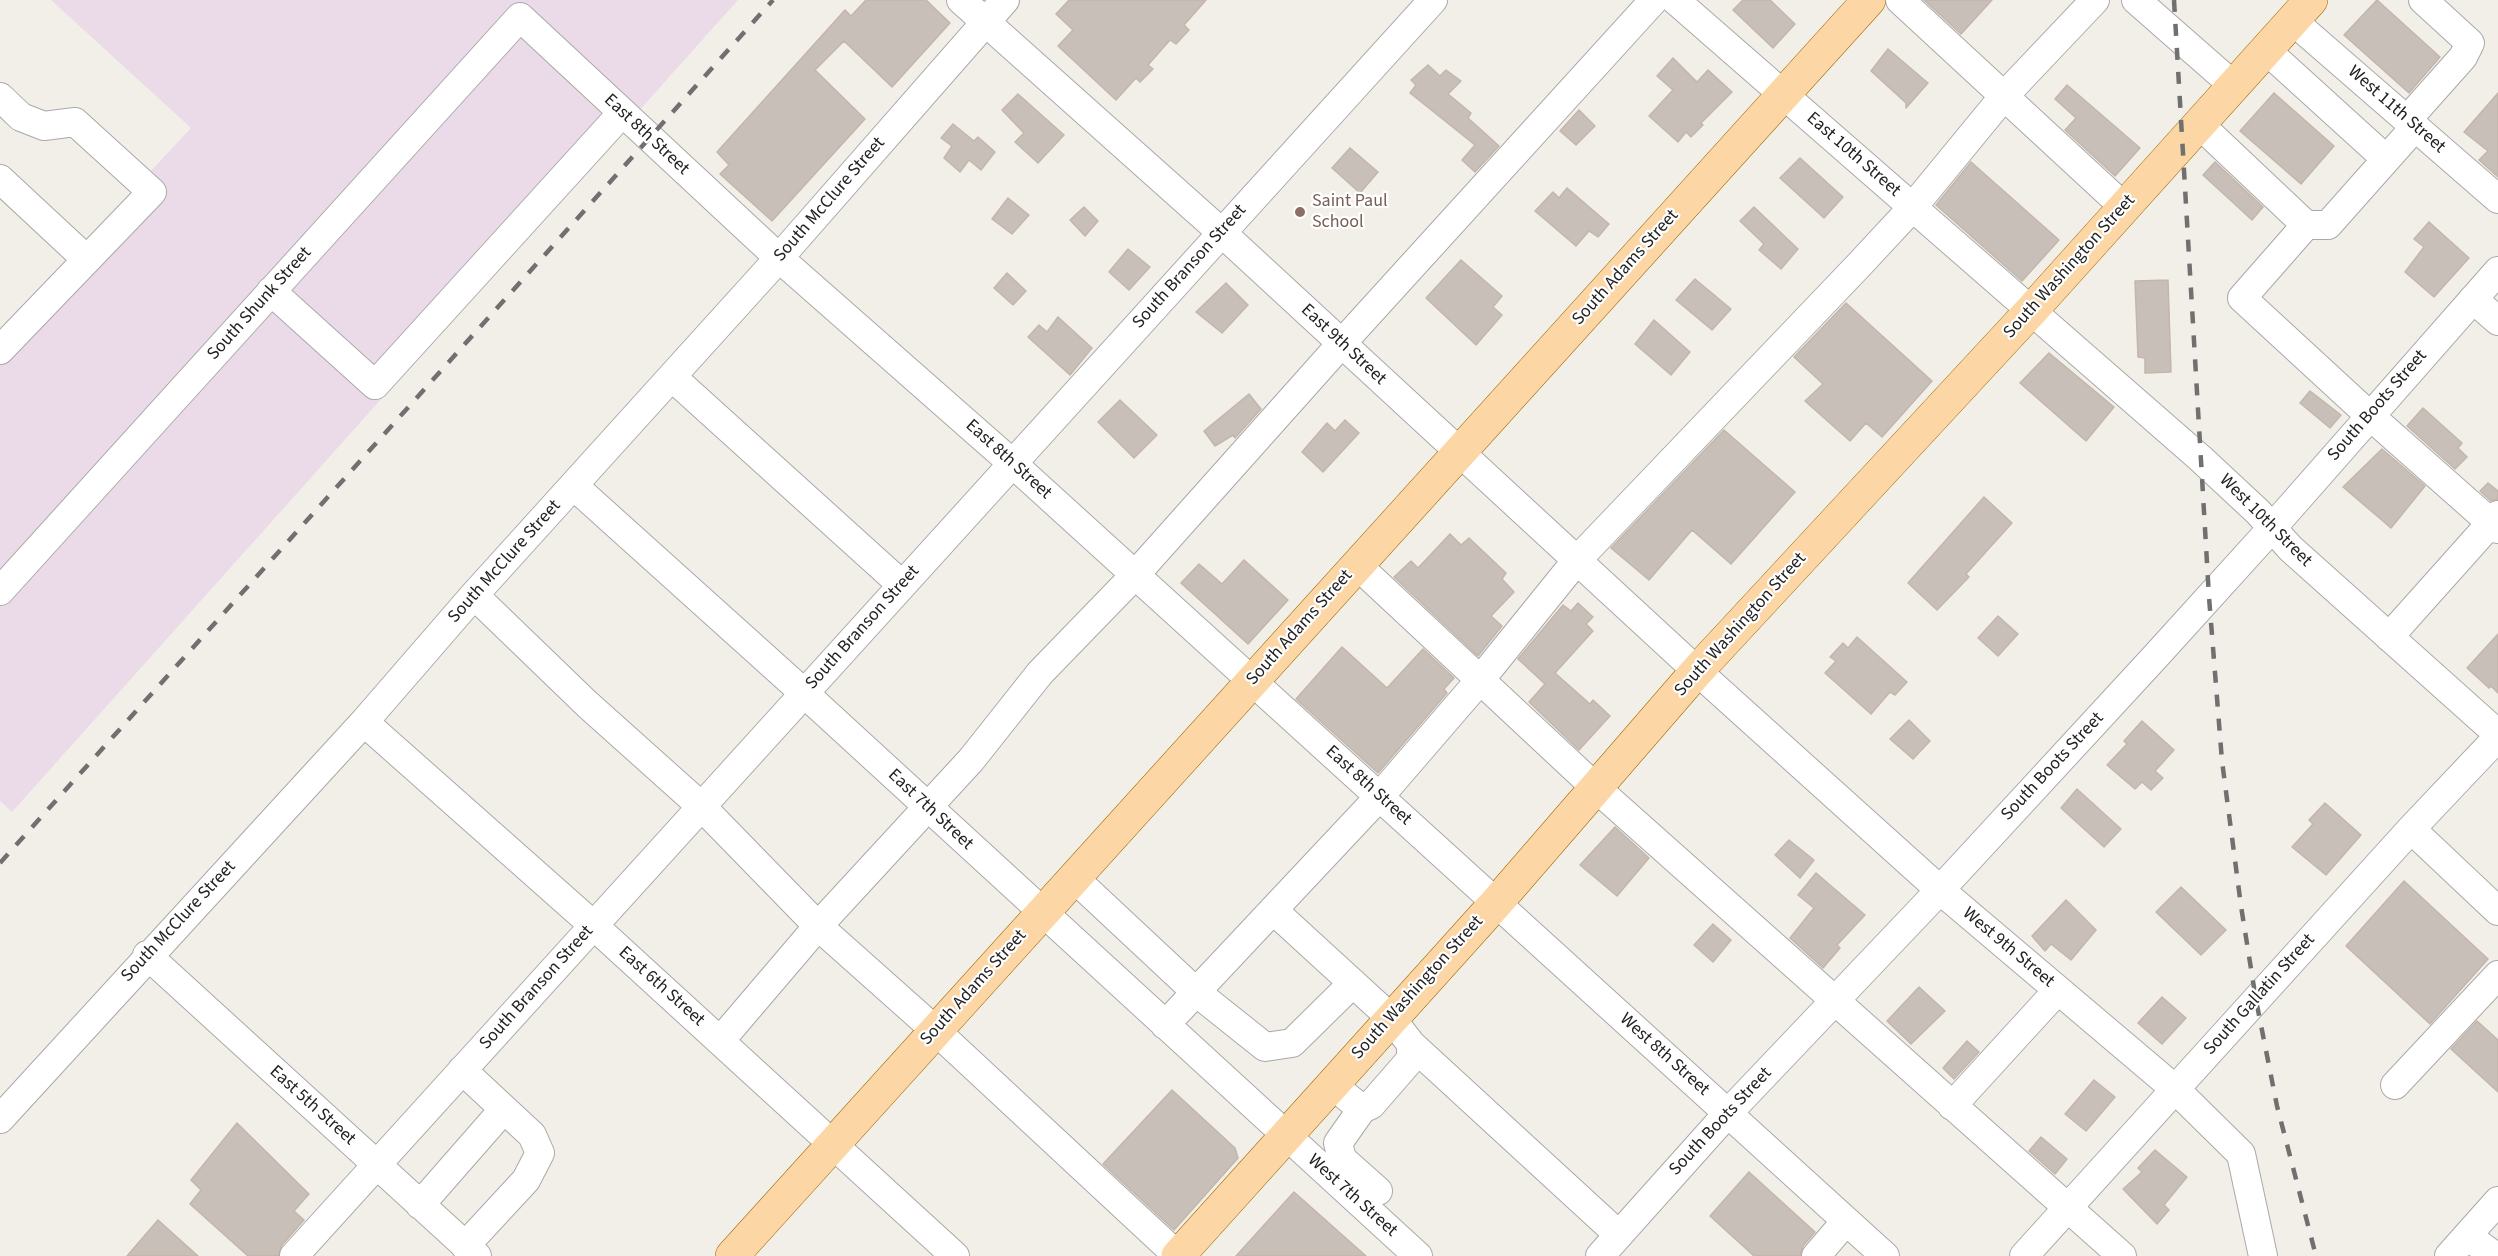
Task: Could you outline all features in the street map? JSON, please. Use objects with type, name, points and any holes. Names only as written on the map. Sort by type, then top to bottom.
[{"type":"main road","name":"South Adams Street","points":[[732,1256],[1869,0]]},
{"type":"main road","name":"South Washington Street","points":[[1178,1256],[1497,902],[1697,672],[2030,312],[2302,10]]},
{"type":"street","name":"East 9th Street","points":[[961,0],[1221,232],[1697,672]]},
{"type":"street","name":"South McClure Street","points":[[0,1119],[147,956],[364,722],[474,595],[779,258],[1005,0]]},
{"type":"street","name":"South Branson Street","points":[[298,1255],[376,1165],[1433,0]]},
{"type":"street","points":[[720,1041],[818,926],[970,760],[1040,673],[1135,574],[1654,0]]},
{"type":"street","name":"East 10th Street","points":[[1675,0],[2030,312]]},
{"type":"street","points":[[1900,0],[2124,207]]},
{"type":"street","points":[[1165,1025],[1380,796],[1480,680],[1577,560],[1912,208],[2004,96],[2095,0]]},
{"type":"street","points":[[2136,0],[2235,86]]},
{"type":"street","points":[[2199,124],[2306,225],[2328,225],[2386,159],[2463,57],[2470,43],[2423,0]]},
{"type":"street","name":"West 11th Street","points":[[2302,10],[2411,124],[2498,199]]},
{"type":"street","name":"East 8th Street","points":[[520,17],[779,258],[1012,463],[1497,902]]},
{"type":"street","name":"South Shunk Street","points":[[0,591],[520,17]]},
{"type":"street","points":[[2266,50],[2386,159]]},
{"type":"street","points":[[0,97],[21,117],[44,126],[75,122],[152,192],[0,350]]},
{"type":"street","points":[[272,291],[375,385],[622,113]]},
{"type":"street","points":[[0,179],[86,259]]},
{"type":"street","points":[[2306,225],[2242,298],[2369,415],[2496,522],[2389,637]]},
{"type":"street","name":"South Boots Street","points":[[1600,1256],[1728,1113],[1940,890],[2272,528],[2498,271]]},
{"type":"street","points":[[2473,299],[2498,321]]},
{"type":"street","name":"West 10th Street","points":[[2030,312],[2200,458],[2290,548],[2498,735]]},
{"type":"street","points":[[672,377],[902,585]]},
{"type":"street","name":"East 7th Street","points":[[574,486],[804,693],[1285,1136]]},
{"type":"street","points":[[1357,565],[1596,788],[2122,1256]]},
{"type":"street","points":[[474,595],[587,704],[702,807],[818,926],[936,1031],[1178,1256]]},
{"type":"street","name":"West 9th Street","points":[[1697,672],[1940,890],[2175,1089],[2241,1154],[2264,1256]]},
{"type":"street","name":"East 6th Street","points":[[364,722],[593,926],[955,1256]]},
{"type":"street","name":"South Gallatin Street","points":[[2024,1256],[2498,735]]},
{"type":"street","points":[[2411,829],[2498,911]]},
{"type":"street","points":[[1074,878],[1196,992],[1265,1047],[1292,1043],[1353,983]]},
{"type":"street","name":"West 8th Street","points":[[1497,902],[1885,1256]]},
{"type":"street","points":[[1273,910],[1391,1018],[1411,1044],[1619,1235]]},
{"type":"street","name":"East 5th Street","points":[[147,956],[471,1251]]},
{"type":"street","points":[[1952,1106],[2058,990]]},
{"type":"street","points":[[2394,1085],[2493,990]]},
{"type":"street","points":[[1377,1191],[1342,1160],[1338,1143],[1362,1110],[1371,1105],[1411,1059],[1411,1044]]},
{"type":"street","points":[[462,1070],[532,1135],[540,1153],[526,1180],[471,1251]]},
{"type":"street","points":[[1331,1084],[1362,1110]]},
{"type":"street","points":[[420,1205],[504,1109]]},
{"type":"street","name":"West 7th Street","points":[[1285,1136],[1410,1253]]},
{"type":"street","points":[[2495,1256],[2458,1246],[2498,1201]]},
{"type":"street","points":[[1816,1256],[1846,1221]]},
{"type":"shaded area","points":[[51,0],[738,0],[12,812],[0,801],[0,332],[191,128]]},
{"type":"building","points":[[866,0],[926,0],[950,23],[892,87],[844,41],[815,70],[865,119],[772,221],[720,174],[729,165],[717,152],[845,10],[851,16]]},
{"type":"building","points":[[1069,0],[1206,0],[1184,25],[1189,30],[1176,44],[1170,40],[1148,65],[1153,69],[1140,82],[1136,78],[1116,100],[1058,46],[1073,30],[1056,14]]},
{"type":"building","points":[[1743,0],[1770,0],[1795,24],[1773,48],[1733,10]]},
{"type":"building","points":[[1924,0],[1992,0],[1961,34]]},
{"type":"building","points":[[2377,0],[2440,57],[2409,93],[2344,35]]},
{"type":"building","points":[[1888,49],[1928,83],[1906,108],[1906,103],[1871,71]]},
{"type":"building","points":[[1673,58],[1697,82],[1708,70],[1732,92],[1701,123],[1703,125],[1691,137],[1686,132],[1678,142],[1649,116],[1673,90],[1657,76]]},
{"type":"building","points":[[1428,65],[1440,76],[1446,70],[1461,81],[1448,94],[1471,113],[1468,118],[1499,146],[1475,172],[1462,160],[1475,145],[1410,93],[1416,85],[1411,80]]},
{"type":"building","points":[[2067,85],[2140,148],[2115,176],[2065,130],[2076,118],[2055,99]]},
{"type":"building","points":[[2274,93],[2334,146],[2301,184],[2240,131]]},
{"type":"building","points":[[2498,93],[2498,177],[2479,160],[2488,151],[2464,132]]},
{"type":"building","points":[[1018,94],[1064,135],[1038,163],[1015,142],[1024,133],[1002,110]]},
{"type":"building","points":[[1579,110],[1595,126],[1576,145],[1560,131]]},
{"type":"building","points":[[953,124],[974,141],[978,137],[995,152],[981,170],[969,160],[960,172],[944,158],[952,146],[941,138]]},
{"type":"building","points":[[1350,148],[1378,172],[1360,193],[1332,168]]},
{"type":"building","points":[[1800,158],[1843,197],[1824,218],[1780,178]]},
{"type":"building","points":[[1971,162],[2059,240],[2022,281],[1936,205]]},
{"type":"building","points":[[2215,162],[2263,207],[2252,220],[2203,175]]},
{"type":"building","points":[[1567,188],[1609,224],[1598,237],[1589,231],[1576,246],[1535,211],[1553,192],[1559,198]]},
{"type":"building","points":[[1008,198],[1029,215],[1012,234],[992,219]]},
{"type":"building","points":[[1084,207],[1098,221],[1085,236],[1070,220]]},
{"type":"building","points":[[1754,207],[1798,249],[1781,269],[1759,250],[1764,244],[1740,221]]},
{"type":"building","points":[[2429,222],[2469,258],[2434,297],[2405,272],[2424,247],[2414,239]]},
{"type":"building","points":[[1128,249],[1150,267],[1129,290],[1109,272]]},
{"type":"building","points":[[1461,260],[1502,296],[1493,307],[1502,315],[1476,345],[1426,298]]},
{"type":"building","points":[[1007,273],[1026,291],[1013,305],[994,288]]},
{"type":"building","points":[[1695,279],[1731,309],[1712,330],[1676,300]]},
{"type":"building","points":[[2168,280],[2171,372],[2145,373],[2145,358],[2138,357],[2135,281]]},
{"type":"building","points":[[1226,283],[1248,305],[1222,333],[1196,312]]},
{"type":"building","points":[[1846,303],[1932,381],[1882,437],[1866,423],[1850,441],[1805,401],[1823,384],[1794,357]]},
{"type":"building","points":[[1058,317],[1092,348],[1070,375],[1028,337],[1039,325],[1047,332]]},
{"type":"building","points":[[1654,320],[1690,352],[1671,375],[1635,344]]},
{"type":"building","points":[[2049,353],[2114,407],[2086,441],[2020,383]]},
{"type":"building","points":[[2310,391],[2341,415],[2330,428],[2300,403]]},
{"type":"building","points":[[1249,394],[1261,409],[1235,438],[1233,435],[1215,446],[1204,431]]},
{"type":"building","points":[[1120,400],[1157,435],[1134,458],[1098,422]]},
{"type":"building","points":[[2423,408],[2462,443],[2458,448],[2467,457],[2455,469],[2407,426]]},
{"type":"building","points":[[1345,420],[1359,433],[1323,472],[1302,452],[1327,423],[1335,431]]},
{"type":"building","points":[[1724,430],[1795,492],[1731,564],[1692,530],[1649,580],[1611,548]]},
{"type":"building","points":[[2382,449],[2425,486],[2391,528],[2343,487]]},
{"type":"building","points":[[2488,483],[2498,491],[2498,499],[2491,501],[2480,491]]},
{"type":"building","points":[[1984,497],[2012,523],[1966,574],[1969,577],[1937,610],[1908,583]]},
{"type":"building","points":[[1450,534],[1461,545],[1469,538],[1506,573],[1502,579],[1514,592],[1491,616],[1502,626],[1478,656],[1394,577],[1411,561],[1418,568]]},
{"type":"building","points":[[1244,560],[1288,600],[1248,644],[1181,583],[1199,564],[1222,584]]},
{"type":"building","points":[[1578,603],[1593,617],[1586,624],[1593,631],[1555,673],[1590,704],[1593,700],[1610,716],[1579,750],[1529,702],[1545,684],[1518,659],[1563,605],[1571,611]]},
{"type":"building","points":[[1998,616],[2018,634],[1998,656],[1978,638]]},
{"type":"building","points":[[2498,634],[2498,693],[2467,668]]},
{"type":"building","points":[[1857,637],[1907,682],[1895,695],[1890,692],[1871,714],[1825,673],[1836,661],[1830,657],[1843,643],[1848,648]]},
{"type":"building","points":[[1342,647],[1387,688],[1423,649],[1454,678],[1444,689],[1447,693],[1378,773],[1296,699]]},
{"type":"building","points":[[1909,720],[1930,741],[1913,759],[1890,739]]},
{"type":"building","points":[[2142,721],[2174,750],[2155,771],[2163,778],[2151,790],[2142,782],[2135,789],[2107,765],[2127,744],[2124,741]]},
{"type":"building","points":[[2077,789],[2121,829],[2104,847],[2061,808]]},
{"type":"building","points":[[2325,803],[2361,835],[2326,875],[2292,847],[2313,824],[2309,820]]},
{"type":"building","points":[[1615,827],[1649,858],[1617,896],[1580,865]]},
{"type":"building","points":[[1789,840],[1814,860],[1800,878],[1775,855]]},
{"type":"building","points":[[1816,873],[1865,915],[1837,945],[1840,948],[1823,968],[1790,938],[1814,908],[1798,895]]},
{"type":"building","points":[[2404,881],[2488,959],[2430,1024],[2346,946]]},
{"type":"building","points":[[2181,887],[2226,930],[2201,955],[2156,912]]},
{"type":"building","points":[[2066,900],[2096,930],[2071,960],[2051,944],[2045,951],[2032,936]]},
{"type":"building","points":[[1713,924],[1731,940],[1713,962],[1694,945]]},
{"type":"building","points":[[1919,987],[1945,1011],[1911,1044],[1887,1021]]},
{"type":"building","points":[[2162,997],[2186,1018],[2162,1044],[2138,1023]]},
{"type":"building","points":[[2477,1021],[2498,1040],[2498,1092],[2451,1049]]},
{"type":"building","points":[[1967,1041],[1979,1052],[1954,1079],[1943,1068]]},
{"type":"building","points":[[2094,1080],[2115,1097],[2086,1131],[2065,1114]]},
{"type":"building","points":[[1172,1090],[1235,1148],[1238,1158],[1174,1230],[1103,1164]]},
{"type":"building","points":[[237,1123],[309,1194],[294,1211],[304,1220],[282,1245],[278,1256],[248,1256],[190,1204],[201,1190],[191,1180]]},
{"type":"building","points":[[2041,1137],[2067,1159],[2055,1174],[2029,1151]]},
{"type":"building","points":[[2155,1150],[2187,1177],[2164,1205],[2169,1210],[2157,1224],[2123,1189],[2142,1172],[2138,1168]]},
{"type":"building","points":[[1749,1172],[1815,1232],[1803,1246],[1800,1256],[1754,1256],[1710,1216]]},
{"type":"building","points":[[1294,1192],[1366,1256],[1236,1256]]},
{"type":"building","points":[[158,1220],[198,1256],[127,1256]]},
{"type":"railway","points":[[0,863],[773,0]]},
{"type":"railway","points":[[2174,0],[2209,597],[2222,761],[2256,1000],[2277,1106],[2316,1256]]},
{"type":"place","name":"Saint Paul School","points":[[1300,212]]}]
